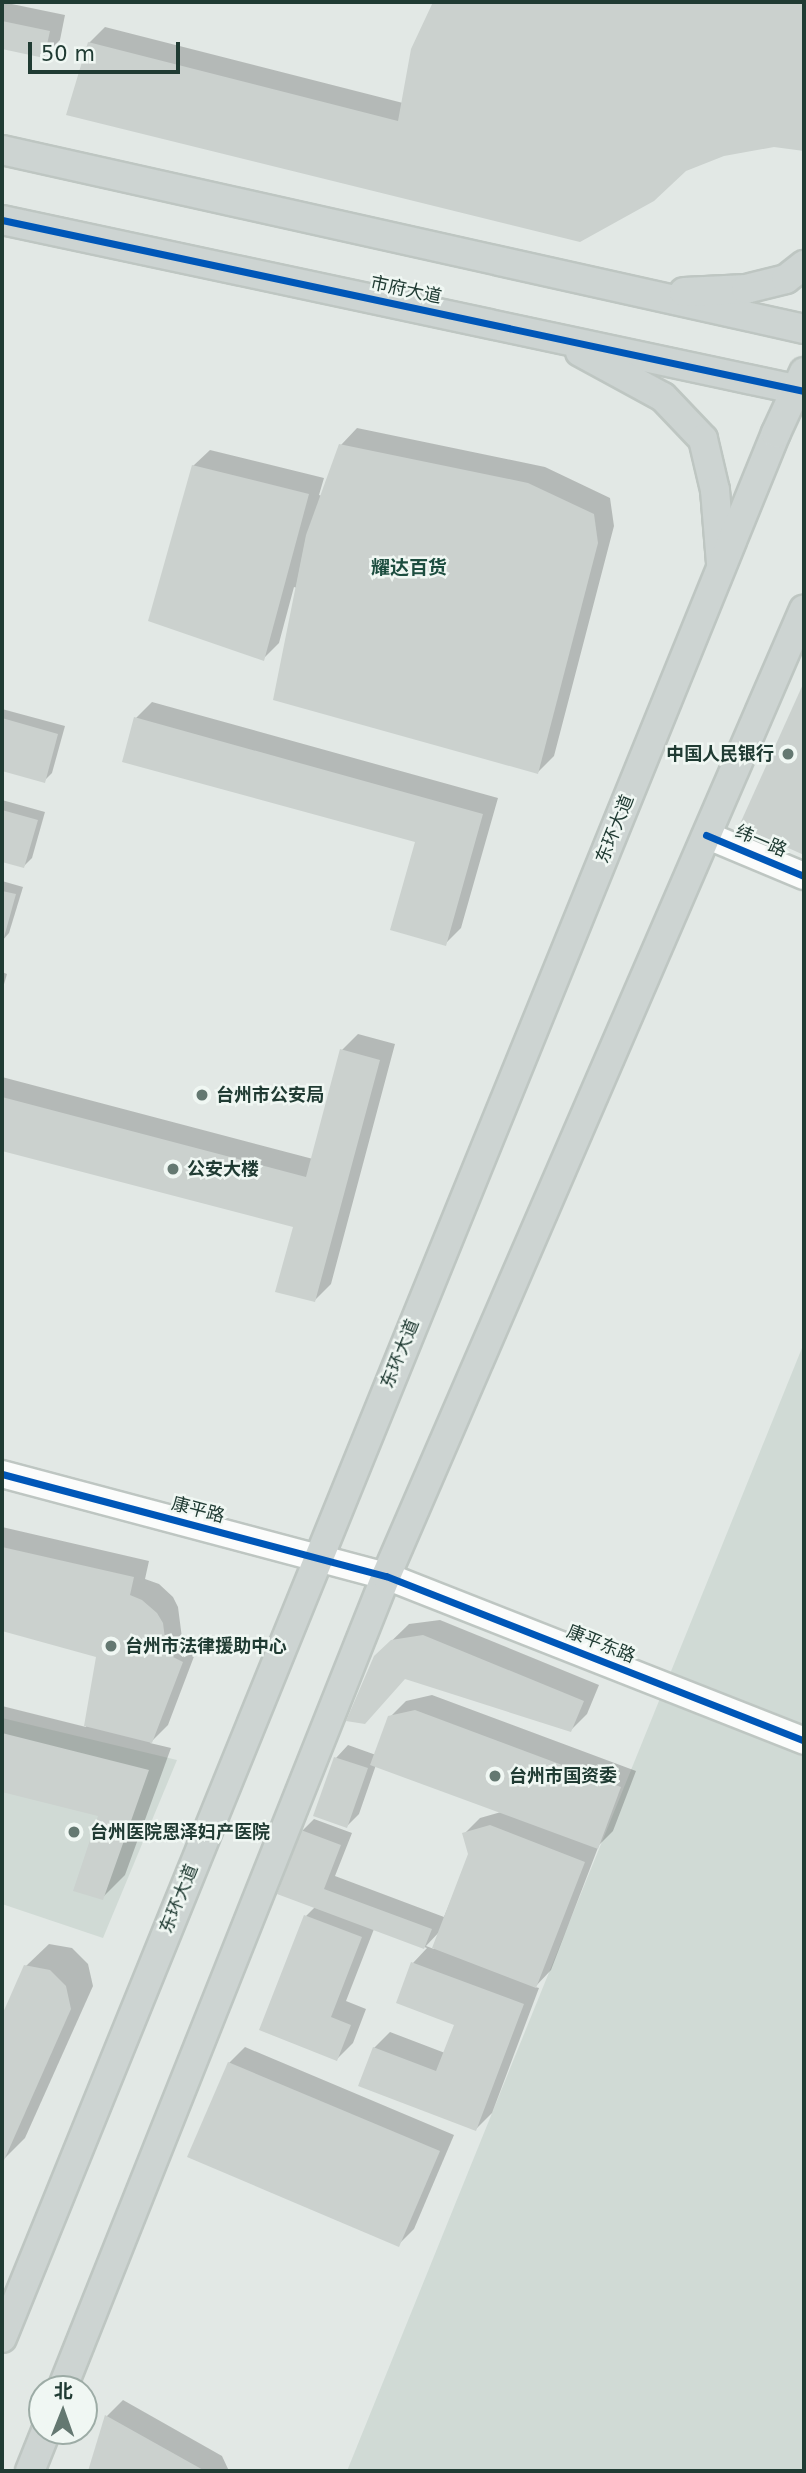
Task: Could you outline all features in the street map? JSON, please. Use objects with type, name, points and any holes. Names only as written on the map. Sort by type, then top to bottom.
[{"type":"main road","points":[[2,150],[804,329]]},
{"type":"main road","name":"市府大道","points":[[2,220],[549,336],[802,384]]},
{"type":"main road","points":[[646,293],[746,289],[786,279],[804,265]]},
{"type":"main road","points":[[549,336],[663,397],[703,439],[715,491],[722,566]]},
{"type":"main road","name":"东环大道","points":[[2,2338],[722,566],[802,384]]},
{"type":"main road","points":[[68,2375],[386,1576],[804,609]]},
{"type":"main road","points":[[784,655],[804,633]]},
{"type":"main road","points":[[30,2471],[40,2445]]},
{"type":"street","name":"纬一路","points":[[706,835],[804,876]]},
{"type":"street","name":"康平路","points":[[2,1474],[386,1576]]},
{"type":"street","name":"康平东路","points":[[386,1576],[804,1741]]},
{"type":"shaded area","points":[[804,1343],[804,2471],[347,2471]]},
{"type":"shaded area","name":"台州医院恩泽妇产医院","points":[[2,1718],[177,1760],[103,1938],[2,1904]]},
{"type":"building","points":[[433,2],[804,2],[804,151],[774,147],[724,156],[686,171],[654,201],[580,242],[66,115],[88,42],[398,121],[411,49]]},
{"type":"building","points":[[2,21],[50,31],[44,58],[2,49]]},
{"type":"building","name":"耀达百货","points":[[339,444],[528,483],[594,514],[598,543],[538,774],[273,700],[306,535]]},
{"type":"building","points":[[192,465],[309,494],[264,661],[148,621]]},
{"type":"building","name":"中国人民银行","points":[[804,682],[804,855],[739,826]]},
{"type":"building","points":[[134,717],[483,814],[446,946],[390,930],[415,842],[122,762]]},
{"type":"building","points":[[2,718],[58,734],[45,783],[2,771]]},
{"type":"building","points":[[2,810],[38,820],[24,868],[2,862]]},
{"type":"building","points":[[2,891],[16,894],[3,941],[2,941]]},
{"type":"building","name":"公安大楼","points":[[340,1049],[380,1060],[315,1302],[275,1292],[293,1227],[2,1151],[2,1097],[306,1177]]},
{"type":"building","name":"台州市法律援助中心","points":[[2,1547],[134,1577],[130,1595],[142,1600],[157,1613],[163,1623],[167,1654],[183,1662],[152,1743],[84,1726],[96,1657],[2,1631]]},
{"type":"building","points":[[423,1635],[584,1701],[571,1732],[405,1679],[365,1724],[346,1721],[374,1656],[391,1640]]},
{"type":"building","name":"台州市国资委","points":[[415,1710],[621,1787],[598,1849],[370,1765],[388,1716]]},
{"type":"building","points":[[2,1733],[149,1770],[103,1900],[73,1891],[98,1816],[2,1792]]},
{"type":"building","points":[[334,1757],[368,1768],[347,1828],[313,1816]]},
{"type":"building","points":[[490,1825],[585,1862],[536,1988],[432,1948],[468,1854],[462,1833]]},
{"type":"building","points":[[301,1830],[341,1845],[324,1889],[432,1929],[424,1949],[277,1894]]},
{"type":"building","points":[[304,1915],[362,1937],[331,2017],[351,2025],[337,2061],[259,2030]]},
{"type":"building","points":[[411,1962],[524,2004],[476,2131],[358,2086],[373,2047],[436,2071],[454,2025],[396,2003]]},
{"type":"building","points":[[24,1965],[50,1970],[66,1986],[71,2009],[2,2165],[2,2015]]},
{"type":"building","points":[[228,2062],[440,2151],[399,2247],[187,2157]]},
{"type":"building","points":[[105,2415],[205,2471],[88,2471]]},
{"type":"cycle path","points":[[2,220],[804,391]]},
{"type":"cycle path","points":[[706,835],[804,876]]},
{"type":"cycle path","points":[[2,1474],[386,1576],[804,1741]]},
{"type":"place","name":"中国人民银行","points":[[788,754]]},
{"type":"place","name":"台州市公安局","points":[[202,1095]]},
{"type":"place","name":"公安大楼","points":[[173,1169]]},
{"type":"place","name":"台州市法律援助中心","points":[[111,1646]]},
{"type":"place","name":"台州市国资委","points":[[495,1776]]},
{"type":"place","name":"台州医院恩泽妇产医院","points":[[74,1832]]},
{"type":"district","name":"耀达百货","points":[[409,568]]}]
